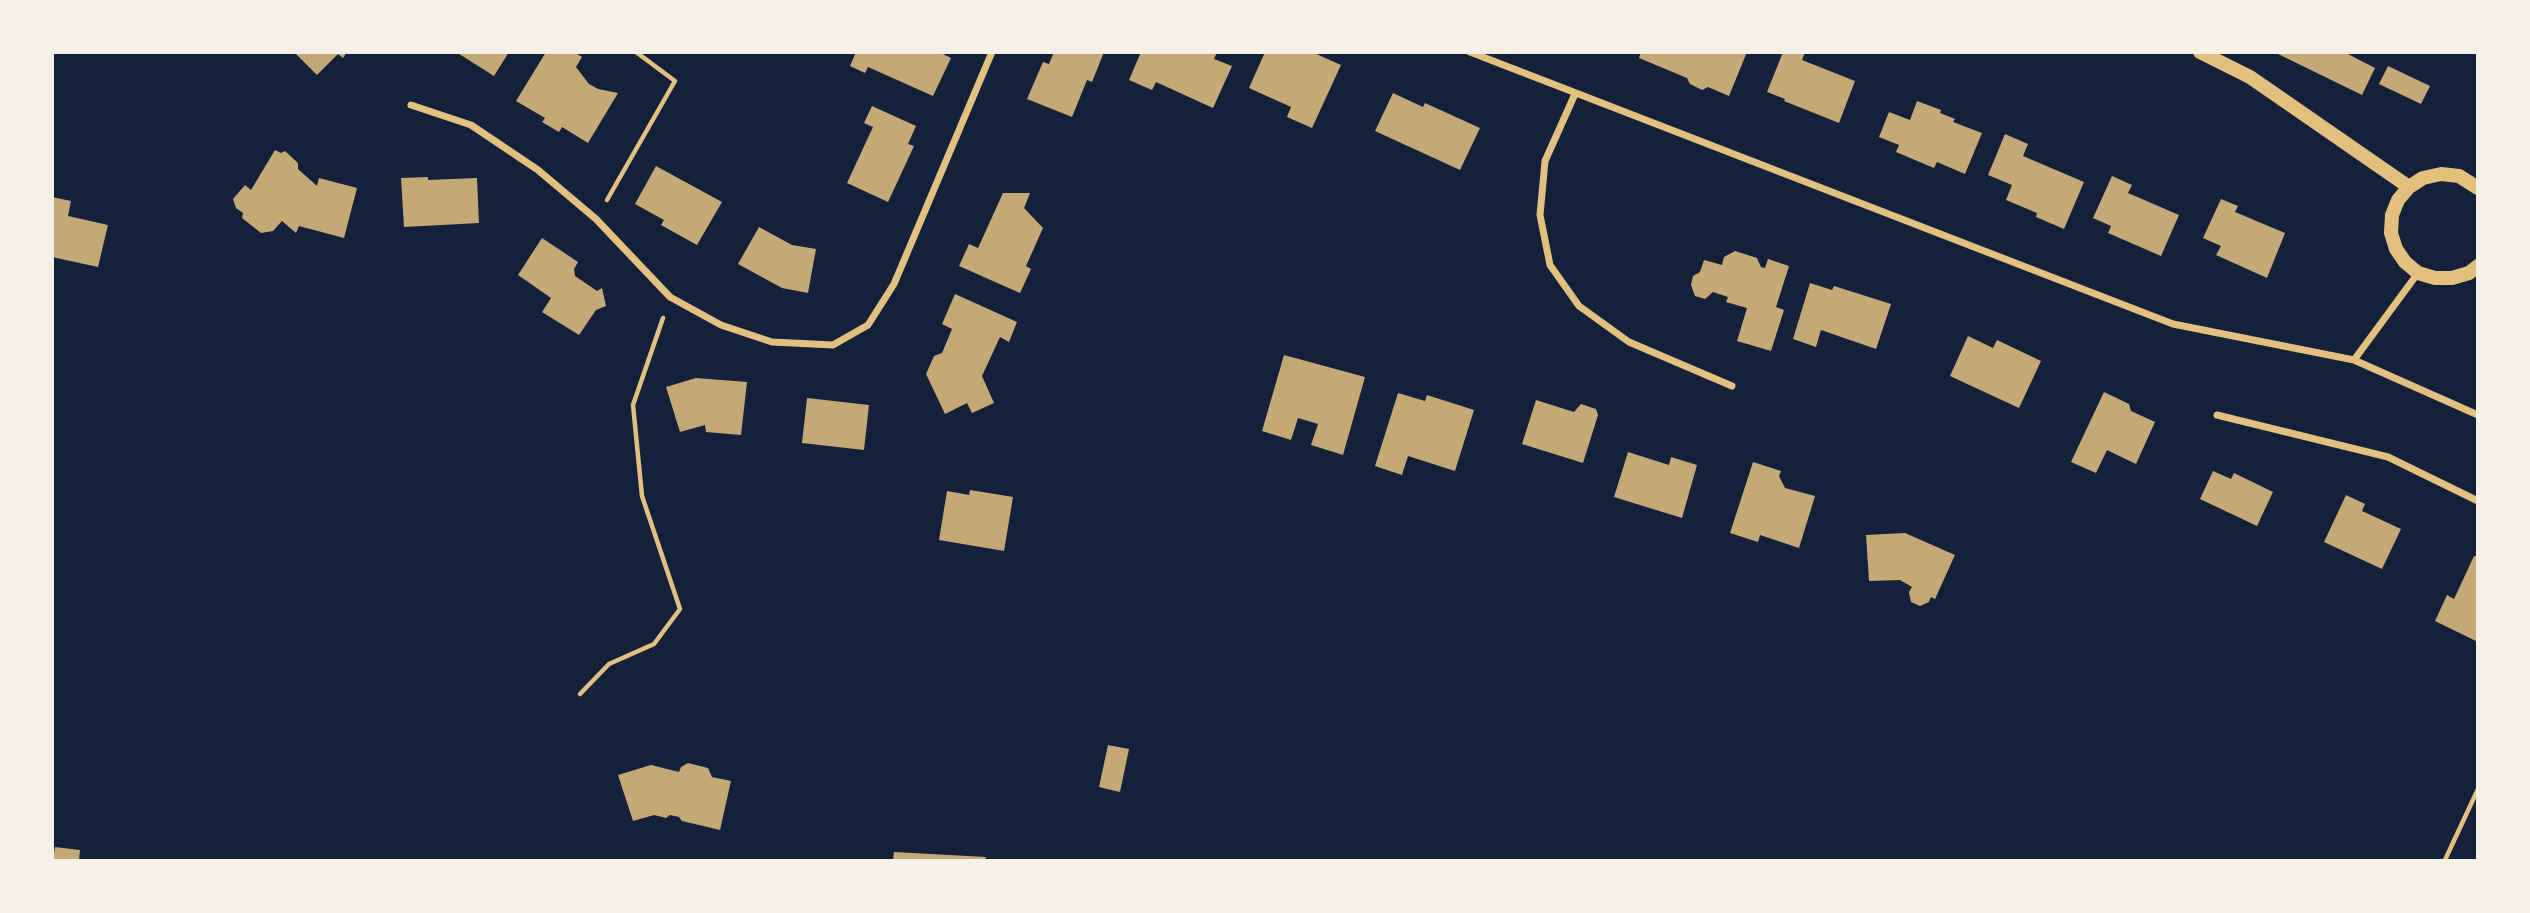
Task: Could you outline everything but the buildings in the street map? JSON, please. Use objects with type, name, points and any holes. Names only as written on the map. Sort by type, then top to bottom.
[{"type":"main road","points":[[2200,52],[2250,78],[2409,187]]},
{"type":"main road","points":[[2477,188],[2459,176],[2441,174],[2423,177],[2409,187],[2395,208],[2391,233],[2396,249],[2405,262],[2418,273],[2435,278],[2452,278],[2469,273],[2477,266]]},
{"type":"street","points":[[411,105],[471,125],[538,170],[596,219],[670,297],[720,325],[772,342],[833,345],[868,325],[894,284],[992,52]]},
{"type":"street","points":[[1470,52],[2173,324],[2354,360],[2477,415]]},
{"type":"street","points":[[1575,94],[1545,161],[1540,215],[1550,265],[1579,306],[1629,342],[1732,386]]},
{"type":"street","points":[[2354,360],[2418,273]]},
{"type":"street","points":[[2217,415],[2388,457],[2477,501]]},
{"type":"path","points":[[596,219],[676,81],[636,52]]},
{"type":"path","points":[[580,694],[609,664],[654,644],[680,609],[642,496],[633,405],[670,297]]},
{"type":"path","points":[[2445,860],[2477,789]]}]
